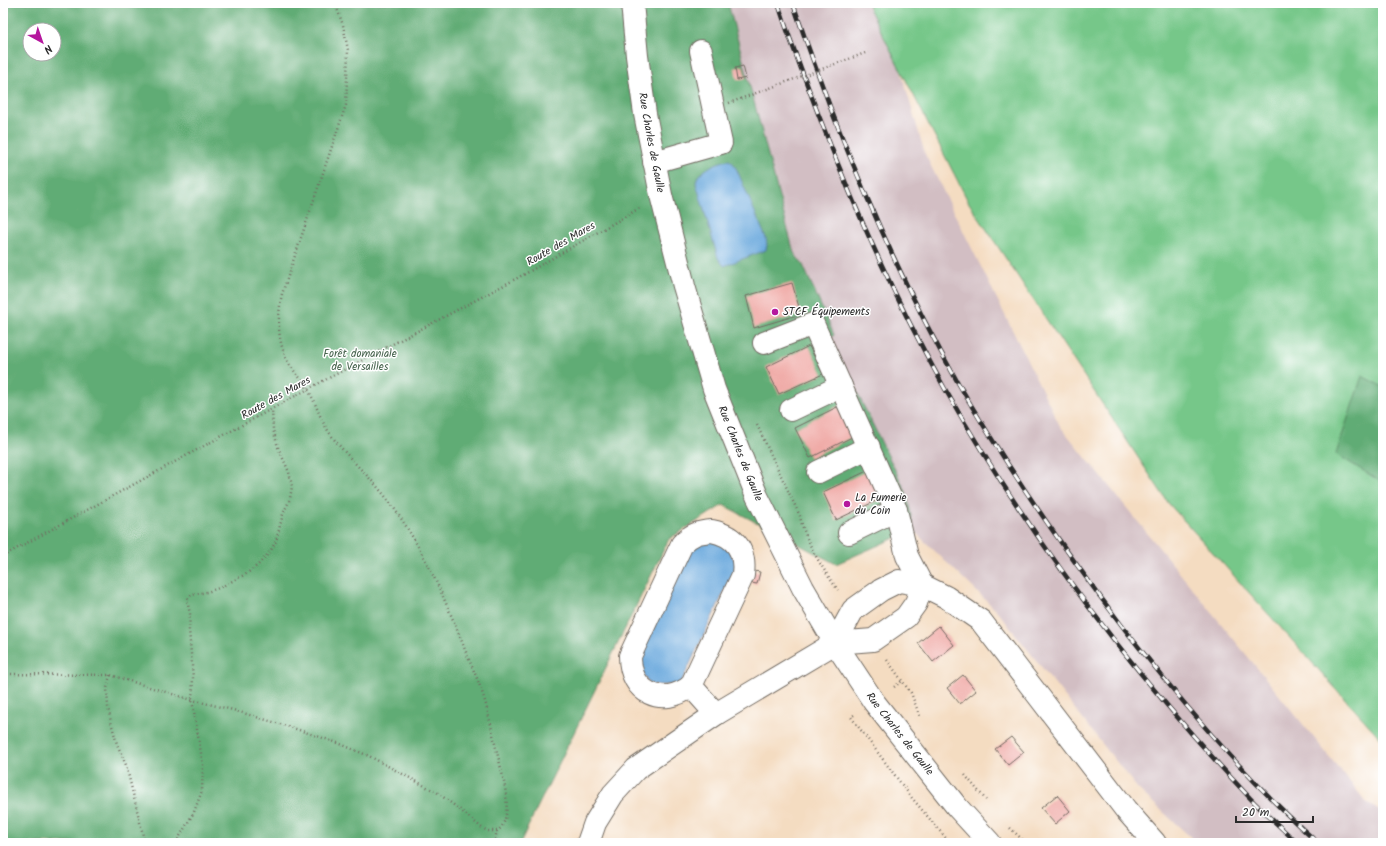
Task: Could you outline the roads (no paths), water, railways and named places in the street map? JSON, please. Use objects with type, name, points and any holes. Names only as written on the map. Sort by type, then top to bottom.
[{"type":"main road","name":"Rue Charles de Gaulle","points":[[632,3],[641,85],[654,162],[684,286],[714,389],[757,496],[803,588],[835,643],[874,702],[957,807],[990,843]]},
{"type":"main road","points":[[654,162],[721,143],[701,51]]},
{"type":"main road","points":[[588,843],[595,823],[613,794],[636,769],[716,714],[835,643],[873,640],[906,617],[916,603],[922,585],[907,556],[896,510],[813,324],[764,343]]},
{"type":"main road","points":[[791,410],[841,386]]},
{"type":"main road","points":[[818,472],[868,447]]},
{"type":"main road","points":[[849,533],[896,510]]},
{"type":"main road","points":[[712,531],[722,533],[731,538],[738,546],[743,555],[743,575],[691,686],[684,692],[675,696],[655,696],[638,685],[630,666],[630,656],[682,544],[694,534],[712,531]]},
{"type":"main road","points":[[835,643],[853,610],[881,590],[899,581],[922,585],[946,597],[981,621],[1126,810],[1155,843]]},
{"type":"main road","points":[[691,686],[716,714]]},
{"type":"water","points":[[729,160],[733,163],[737,170],[766,238],[767,245],[766,250],[724,266],[718,258],[696,183],[697,178],[707,168]]},
{"type":"water","points":[[703,539],[726,544],[737,565],[680,685],[650,685],[637,665],[688,548]]},
{"type":"railway","points":[[778,3],[833,151],[877,255],[927,356],[977,444],[1048,551],[1165,703],[1256,804],[1297,843]]},
{"type":"railway","points":[[793,3],[832,112],[860,181],[905,282],[939,349],[996,446],[1059,540],[1103,601],[1148,659],[1218,742],[1266,794],[1318,843]]},
{"type":"place","name":"STCF Équipements","points":[[775,312]]},
{"type":"place","name":"La Fumerie du Coin","points":[[847,504]]},
{"type":"park label","name":"Forêt domaniale de Versailles","points":[[360,360]]}]
